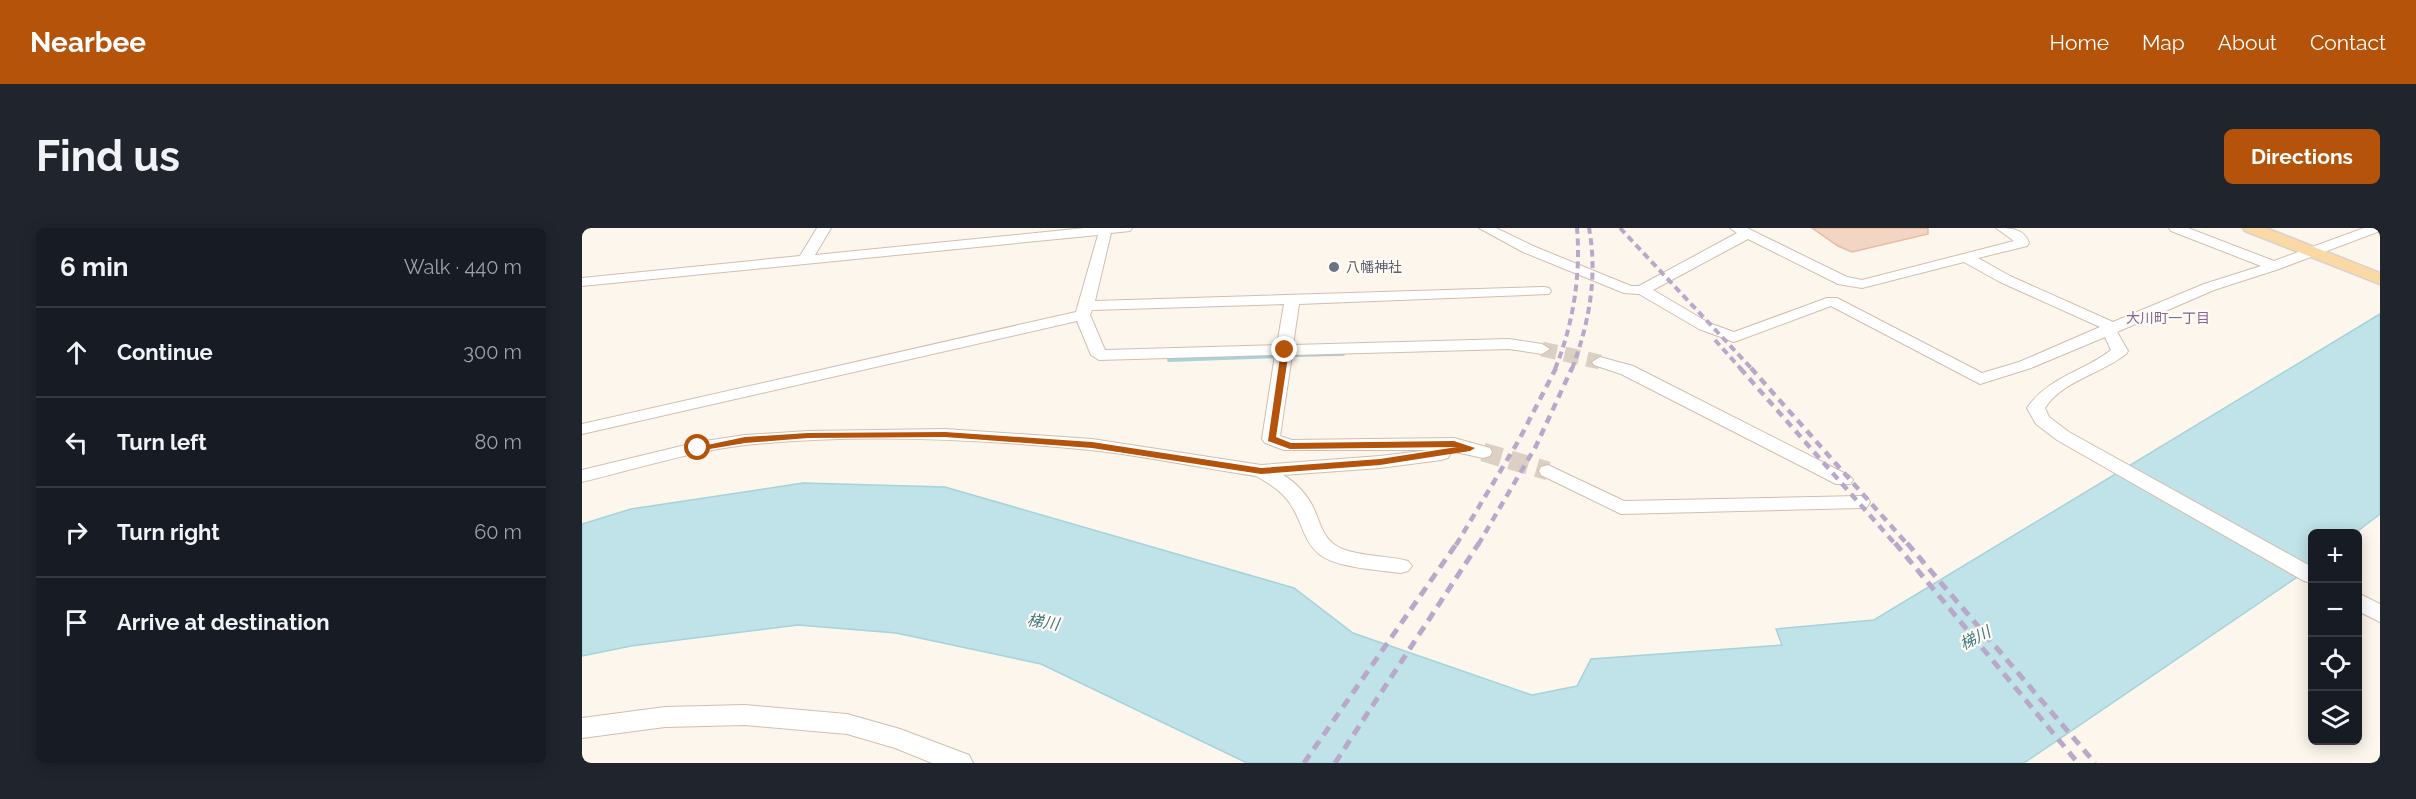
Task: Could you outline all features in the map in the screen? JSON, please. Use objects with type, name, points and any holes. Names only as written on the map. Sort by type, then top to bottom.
[{"type":"main road","points":[[2251,228],[2380,279]]},
{"type":"street","points":[[805,260],[824,228]]},
{"type":"street","points":[[582,282],[1125,228]]},
{"type":"street","points":[[1486,228],[1528,249],[1629,290],[1642,290],[1704,326],[1734,337],[1832,301],[1980,379],[2018,368],[2209,287],[2274,266],[2376,228]]},
{"type":"street","points":[[1642,290],[1743,231],[1843,281],[1862,284],[2022,243],[2020,237],[2003,228]]},
{"type":"street","points":[[2176,228],[2274,266]]},
{"type":"street","points":[[1105,229],[1084,311],[1099,356],[1509,345],[1542,349]]},
{"type":"street","points":[[1967,258],[2005,279],[2111,329],[2120,351],[2099,367],[2041,397],[2036,408],[2042,420],[2063,436],[2308,573]]},
{"type":"street","points":[[582,429],[1084,311],[1292,299],[1544,291]]},
{"type":"street","points":[[582,476],[698,448],[745,440],[808,436],[922,435],[1092,445],[1261,471],[1380,462],[1476,450],[1454,444],[1290,446],[1271,439],[1292,299]]},
{"type":"street","points":[[1600,362],[1628,370],[1843,480]]},
{"type":"street","points":[[1261,471],[1286,485],[1304,509],[1313,534],[1328,550],[1345,557],[1401,566]]},
{"type":"street","points":[[1548,471],[1621,508],[1860,502]]},
{"type":"street","points":[[2362,603],[2380,614]]},
{"type":"street","points":[[582,728],[665,717],[745,715],[847,724],[900,739],[960,763]]},
{"type":"water","name":"梯川","points":[[2380,314],[2380,514],[2360,529],[2308,529],[2308,570],[2024,763],[1247,763],[1041,664],[896,633],[798,625],[631,646],[582,656],[582,524],[631,509],[803,483],[945,487],[1294,588],[1353,633],[1532,695],[1577,686],[1591,659],[1782,645],[1776,629],[1874,620]]},
{"type":"building","points":[[1812,228],[1928,228],[1928,234],[1852,252],[1838,246]]},
{"type":"waterway","points":[[1291,355],[1343,354]]},
{"type":"waterway","points":[[1169,360],[1276,356]]},
{"type":"tunnel","points":[[1542,349],[1600,362]]},
{"type":"tunnel","points":[[1483,452],[1548,471]]},
{"type":"railway","points":[[1555,369],[1567,335],[1577,282],[1577,228]]},
{"type":"railway","points":[[1572,369],[1583,334],[1590,300],[1593,264],[1589,228]]},
{"type":"railway","points":[[1620,228],[1752,369]]},
{"type":"railway","points":[[1715,340],[1741,369]]},
{"type":"railway","points":[[1456,545],[1519,440],[1556,368]]},
{"type":"railway","points":[[1478,545],[1536,446],[1572,368]]},
{"type":"railway","points":[[1740,368],[1896,545]]},
{"type":"railway","points":[[1751,368],[1908,545]]},
{"type":"railway","points":[[1304,763],[1457,543]]},
{"type":"railway","points":[[1335,763],[1479,543]]},
{"type":"railway","points":[[1895,543],[2078,763]]},
{"type":"railway","points":[[1907,543],[2095,763]]},
{"type":"place","name":"八幡神社","points":[[1334,267]]},
{"type":"district","name":"大川町一丁目","points":[[2168,318]]},
{"type":"route","points":[[698,448],[745,440],[808,436],[945,434],[1092,445],[1261,471],[1380,462],[1437,455],[1470,448],[1454,444],[1290,446],[1271,439],[1285,350]]}]
